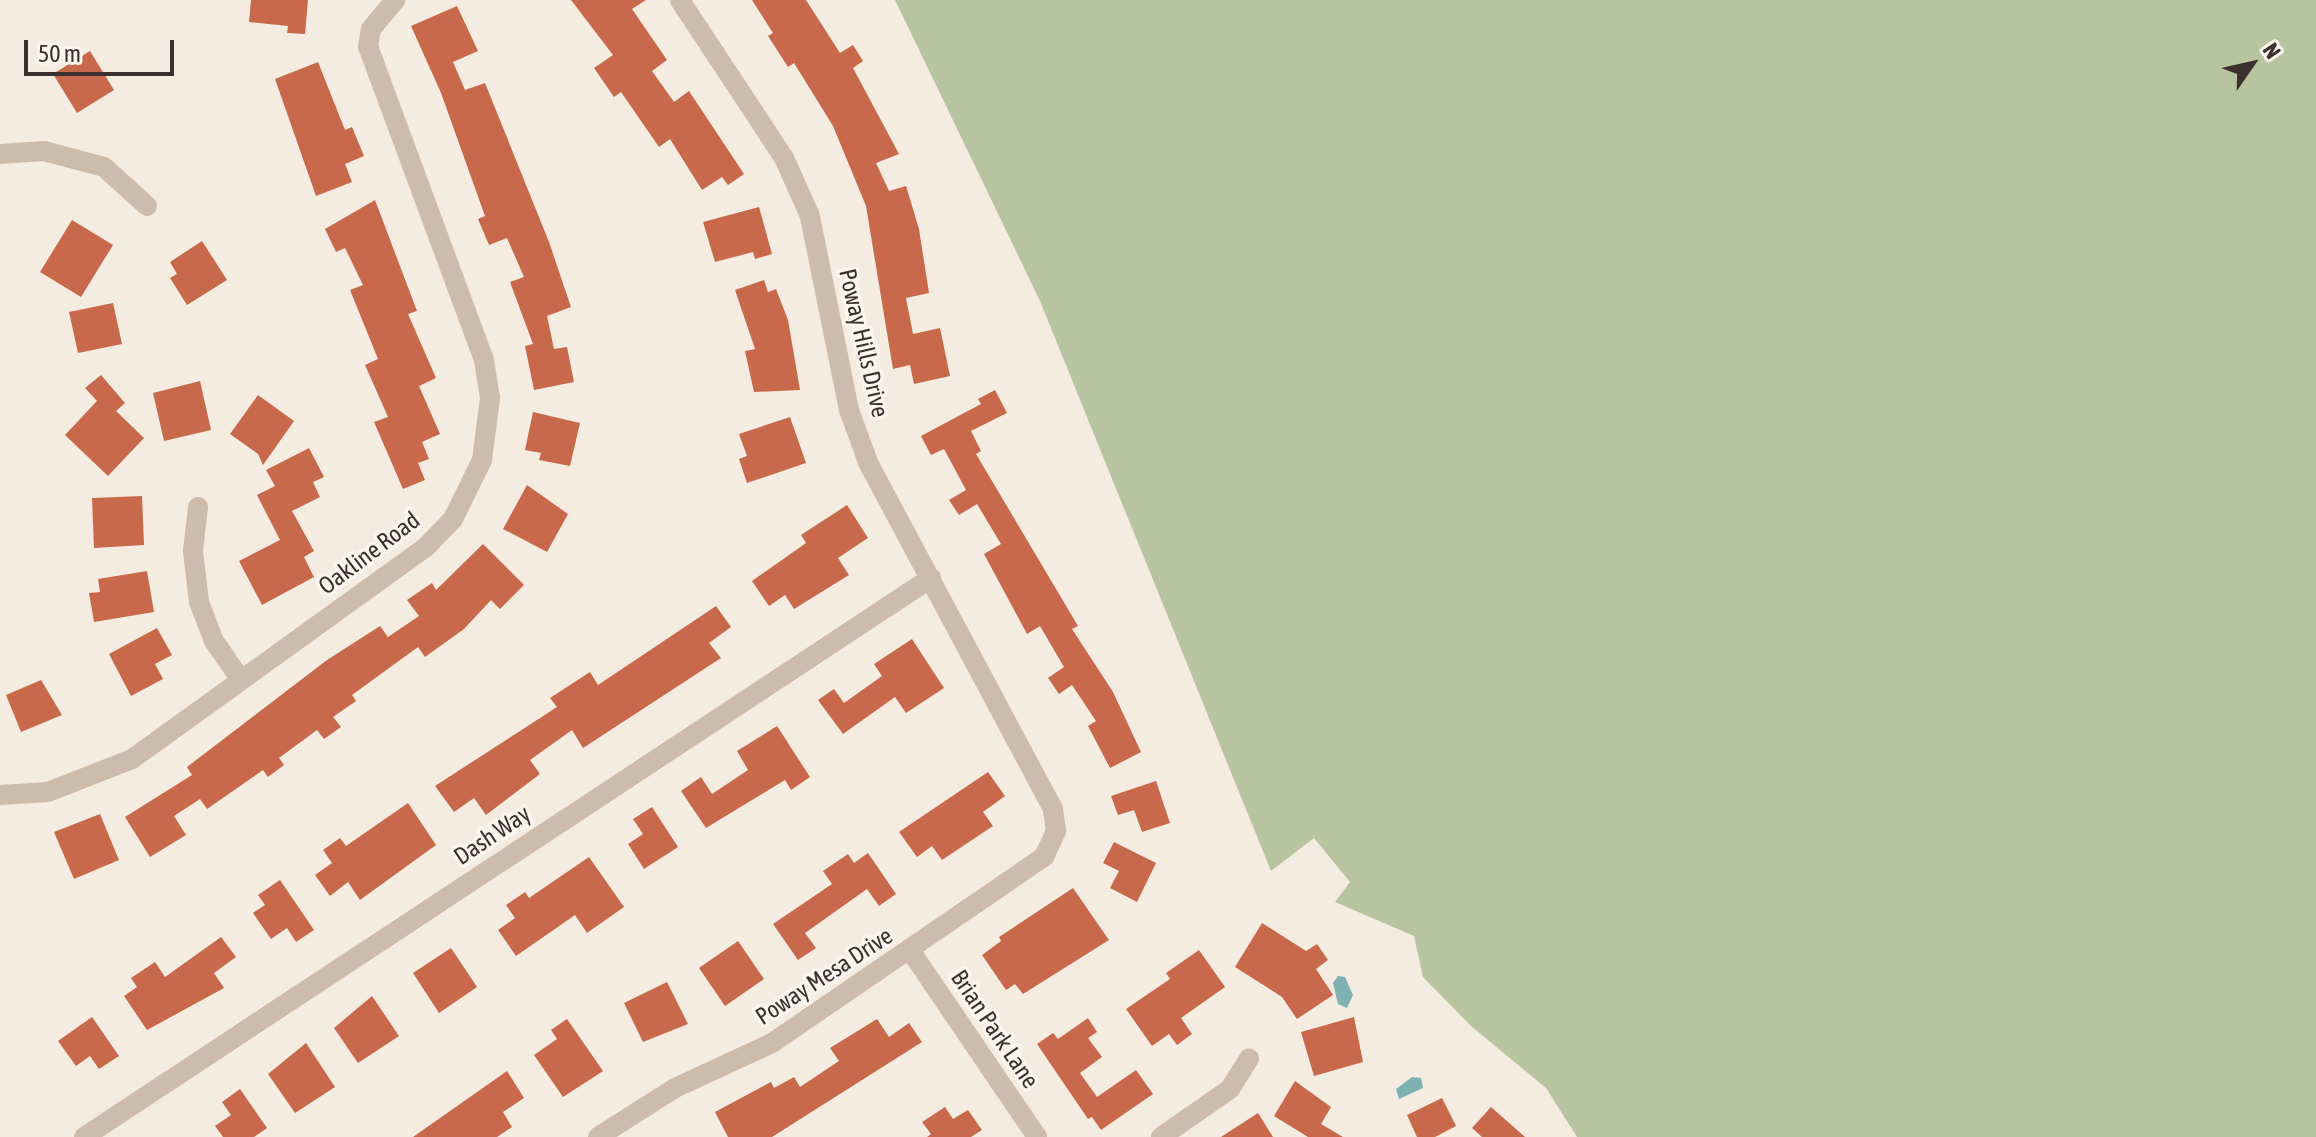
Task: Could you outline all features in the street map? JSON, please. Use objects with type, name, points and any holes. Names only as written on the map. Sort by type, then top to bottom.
[{"type":"street","name":"Oakline Road","points":[[0,795],[48,792],[132,759],[425,548],[453,519],[482,460],[490,398],[484,360],[370,56],[371,29],[395,0]]},
{"type":"street","name":"Poway Hills Drive","points":[[680,0],[784,158],[810,216],[849,410],[868,462],[1053,809],[1056,831]]},
{"type":"street","points":[[0,154],[44,151],[104,167],[147,206]]},
{"type":"street","points":[[198,507],[193,551],[199,602],[214,641],[241,680]]},
{"type":"street","name":"Dash Way","points":[[84,1137],[931,578]]},
{"type":"street","name":"Poway Mesa Drive","points":[[598,1137],[675,1088],[772,1043],[1044,857],[1056,831]]},
{"type":"street","name":"Brian Park Lane","points":[[910,950],[1037,1137]]},
{"type":"street","points":[[1161,1137],[1230,1089],[1249,1059]]},
{"type":"green space","points":[[895,0],[2316,0],[2316,1137],[1577,1137],[1546,1088],[1471,1026],[1423,977],[1414,936],[1335,902],[1350,882],[1314,838],[1271,871],[1040,301]]},
{"type":"water","points":[[1338,976],[1345,977],[1353,995],[1347,1008],[1338,1004],[1333,983]]},
{"type":"water","points":[[1412,1077],[1421,1078],[1423,1088],[1399,1099],[1396,1089]]},
{"type":"building","points":[[251,0],[308,0],[305,34],[287,33],[288,26],[249,22]]},
{"type":"building","points":[[571,0],[646,0],[632,9],[667,60],[652,71],[674,102],[689,91],[744,174],[728,185],[722,177],[702,190],[670,139],[659,147],[621,92],[614,97],[594,68],[613,55]]},
{"type":"building","points":[[752,0],[806,0],[840,53],[853,45],[863,61],[853,68],[899,154],[876,163],[889,191],[906,186],[919,229],[929,293],[906,298],[913,334],[940,328],[950,376],[914,384],[910,365],[893,369],[866,206],[833,126],[794,63],[788,67],[768,36],[773,33]]},
{"type":"building","points":[[457,6],[478,51],[453,62],[465,90],[485,83],[549,242],[571,307],[547,316],[554,349],[567,347],[574,382],[534,390],[525,346],[533,344],[510,282],[524,277],[507,238],[489,245],[478,219],[485,216],[441,93],[411,26]]},
{"type":"building","points":[[90,51],[114,90],[77,113],[53,74]]},
{"type":"building","points":[[318,62],[345,130],[352,127],[364,156],[345,164],[352,182],[316,196],[275,79]]},
{"type":"building","points":[[375,200],[417,311],[408,314],[436,378],[419,386],[440,434],[422,442],[429,459],[418,463],[425,480],[403,489],[374,422],[388,417],[365,365],[378,359],[350,290],[363,285],[345,248],[336,252],[325,229]]},
{"type":"building","points":[[759,207],[772,254],[755,259],[753,252],[715,262],[703,222]]},
{"type":"building","points":[[72,220],[113,245],[81,297],[40,272]]},
{"type":"building","points":[[202,241],[227,280],[187,305],[170,278],[177,274],[170,262]]},
{"type":"building","points":[[764,280],[768,292],[776,289],[788,320],[800,390],[754,392],[745,351],[755,349],[735,290]]},
{"type":"building","points":[[113,303],[122,344],[78,353],[69,312]]},
{"type":"building","points":[[101,375],[125,403],[116,411],[144,438],[108,476],[65,435],[97,401],[85,388]]},
{"type":"building","points":[[200,381],[211,430],[164,441],[153,393]]},
{"type":"building","points":[[995,390],[1007,413],[971,431],[981,451],[976,454],[1078,626],[1072,629],[1113,692],[1141,752],[1110,768],[1088,726],[1096,721],[1072,685],[1059,694],[1048,678],[1064,667],[1040,626],[1027,634],[984,554],[1001,544],[977,504],[959,515],[949,500],[966,490],[944,449],[931,455],[921,436],[981,404],[978,399]]},
{"type":"building","points":[[258,395],[294,421],[263,465],[258,454],[230,434]]},
{"type":"building","points":[[533,412],[580,423],[570,466],[539,460],[541,453],[525,450]]},
{"type":"building","points":[[790,417],[806,463],[747,483],[739,459],[747,456],[739,434]]},
{"type":"building","points":[[309,448],[324,477],[313,482],[320,497],[292,511],[314,551],[304,557],[314,577],[262,605],[239,561],[280,540],[257,495],[275,486],[266,470]]},
{"type":"building","points":[[527,485],[568,514],[547,552],[503,529]]},
{"type":"building","points":[[142,496],[144,545],[94,548],[92,498]]},
{"type":"building","points":[[847,505],[868,538],[838,558],[849,575],[794,609],[785,595],[769,606],[752,581],[806,543],[801,535]]},
{"type":"building","points":[[483,544],[524,585],[500,609],[491,600],[464,629],[425,657],[418,647],[352,695],[356,701],[333,717],[341,727],[324,739],[317,730],[279,758],[284,765],[268,777],[263,770],[207,809],[200,799],[174,816],[186,835],[150,857],[125,817],[192,775],[187,767],[327,660],[380,626],[388,637],[419,616],[407,600],[432,583],[436,590]]},
{"type":"building","points":[[147,571],[154,612],[94,622],[89,593],[100,592],[98,579]]},
{"type":"building","points":[[716,606],[731,627],[709,643],[721,658],[583,748],[572,730],[530,760],[540,774],[486,815],[474,798],[454,812],[435,786],[557,707],[550,698],[590,672],[598,685]]},
{"type":"building","points":[[157,628],[172,655],[155,664],[163,679],[131,696],[109,654]]},
{"type":"building","points":[[912,639],[944,688],[906,713],[895,697],[843,734],[818,700],[834,689],[844,703],[882,676],[874,664]]},
{"type":"building","points":[[41,680],[62,715],[21,732],[6,695]]},
{"type":"building","points":[[777,726],[810,777],[791,790],[785,780],[706,828],[681,791],[701,777],[712,794],[748,770],[737,751]]},
{"type":"building","points":[[988,772],[1005,796],[983,812],[993,826],[942,860],[932,846],[917,857],[899,832]]},
{"type":"building","points":[[1156,781],[1170,823],[1142,832],[1134,810],[1118,815],[1111,796]]},
{"type":"building","points":[[408,803],[436,845],[360,900],[348,882],[330,896],[315,875],[332,863],[323,850],[340,838],[346,846]]},
{"type":"building","points":[[652,807],[678,847],[644,869],[628,844],[643,834],[633,819]]},
{"type":"building","points":[[100,814],[119,860],[74,879],[54,832]]},
{"type":"building","points":[[1114,842],[1156,863],[1137,902],[1110,888],[1119,871],[1103,863]]},
{"type":"building","points":[[868,853],[896,894],[879,906],[867,889],[805,933],[816,948],[798,960],[773,924],[832,884],[823,871],[848,854],[854,863]]},
{"type":"building","points":[[589,857],[624,907],[587,933],[575,915],[516,956],[498,930],[515,918],[506,905],[525,892],[529,898]]},
{"type":"building","points":[[280,880],[314,930],[296,942],[287,928],[271,939],[253,913],[265,905],[258,895]]},
{"type":"building","points":[[1073,888],[1109,940],[1023,994],[1015,984],[1006,990],[982,955],[1001,941],[999,937]]},
{"type":"building","points":[[1262,923],[1306,951],[1317,944],[1328,960],[1316,969],[1333,995],[1297,1019],[1282,997],[1235,967]]},
{"type":"building","points":[[221,937],[236,957],[214,973],[224,988],[147,1030],[124,996],[137,987],[131,978],[155,962],[165,977]]},
{"type":"building","points":[[738,941],[764,979],[725,1006],[699,968]]},
{"type":"building","points":[[451,948],[477,987],[439,1013],[413,973]]},
{"type":"building","points":[[1199,950],[1225,987],[1181,1018],[1192,1034],[1177,1045],[1169,1034],[1152,1046],[1126,1009],[1170,979],[1166,973]]},
{"type":"building","points":[[667,982],[688,1024],[643,1042],[624,1003]]},
{"type":"building","points":[[372,996],[399,1036],[358,1063],[334,1028]]},
{"type":"building","points":[[92,1017],[119,1056],[99,1069],[90,1056],[76,1066],[58,1041]]},
{"type":"building","points":[[1354,1017],[1363,1062],[1314,1076],[1301,1032]]},
{"type":"building","points":[[1088,1018],[1097,1032],[1088,1038],[1102,1057],[1080,1073],[1097,1097],[1136,1070],[1153,1094],[1101,1130],[1092,1117],[1088,1119],[1037,1044],[1053,1033],[1058,1039]]},
{"type":"building","points":[[567,1019],[603,1071],[563,1097],[534,1055],[557,1039],[551,1030]]},
{"type":"building","points":[[877,1019],[889,1037],[909,1023],[922,1042],[772,1137],[728,1137],[715,1112],[771,1082],[774,1088],[794,1077],[800,1087],[839,1061],[830,1048]]},
{"type":"building","points":[[306,1043],[335,1087],[295,1113],[268,1074]]},
{"type":"building","points":[[507,1071],[524,1098],[503,1112],[512,1127],[497,1137],[413,1137]]},
{"type":"building","points":[[1295,1081],[1331,1107],[1321,1124],[1343,1137],[1308,1137],[1274,1116]]},
{"type":"building","points":[[240,1089],[267,1128],[254,1137],[223,1137],[215,1126],[231,1115],[222,1102]]},
{"type":"building","points":[[1442,1098],[1456,1126],[1435,1137],[1417,1137],[1407,1115]]},
{"type":"building","points":[[945,1107],[953,1119],[968,1110],[982,1130],[971,1137],[927,1137],[931,1134],[922,1122]]},
{"type":"building","points":[[1491,1107],[1525,1137],[1482,1137],[1472,1128]]},
{"type":"building","points":[[1258,1113],[1273,1137],[1221,1137]]}]
